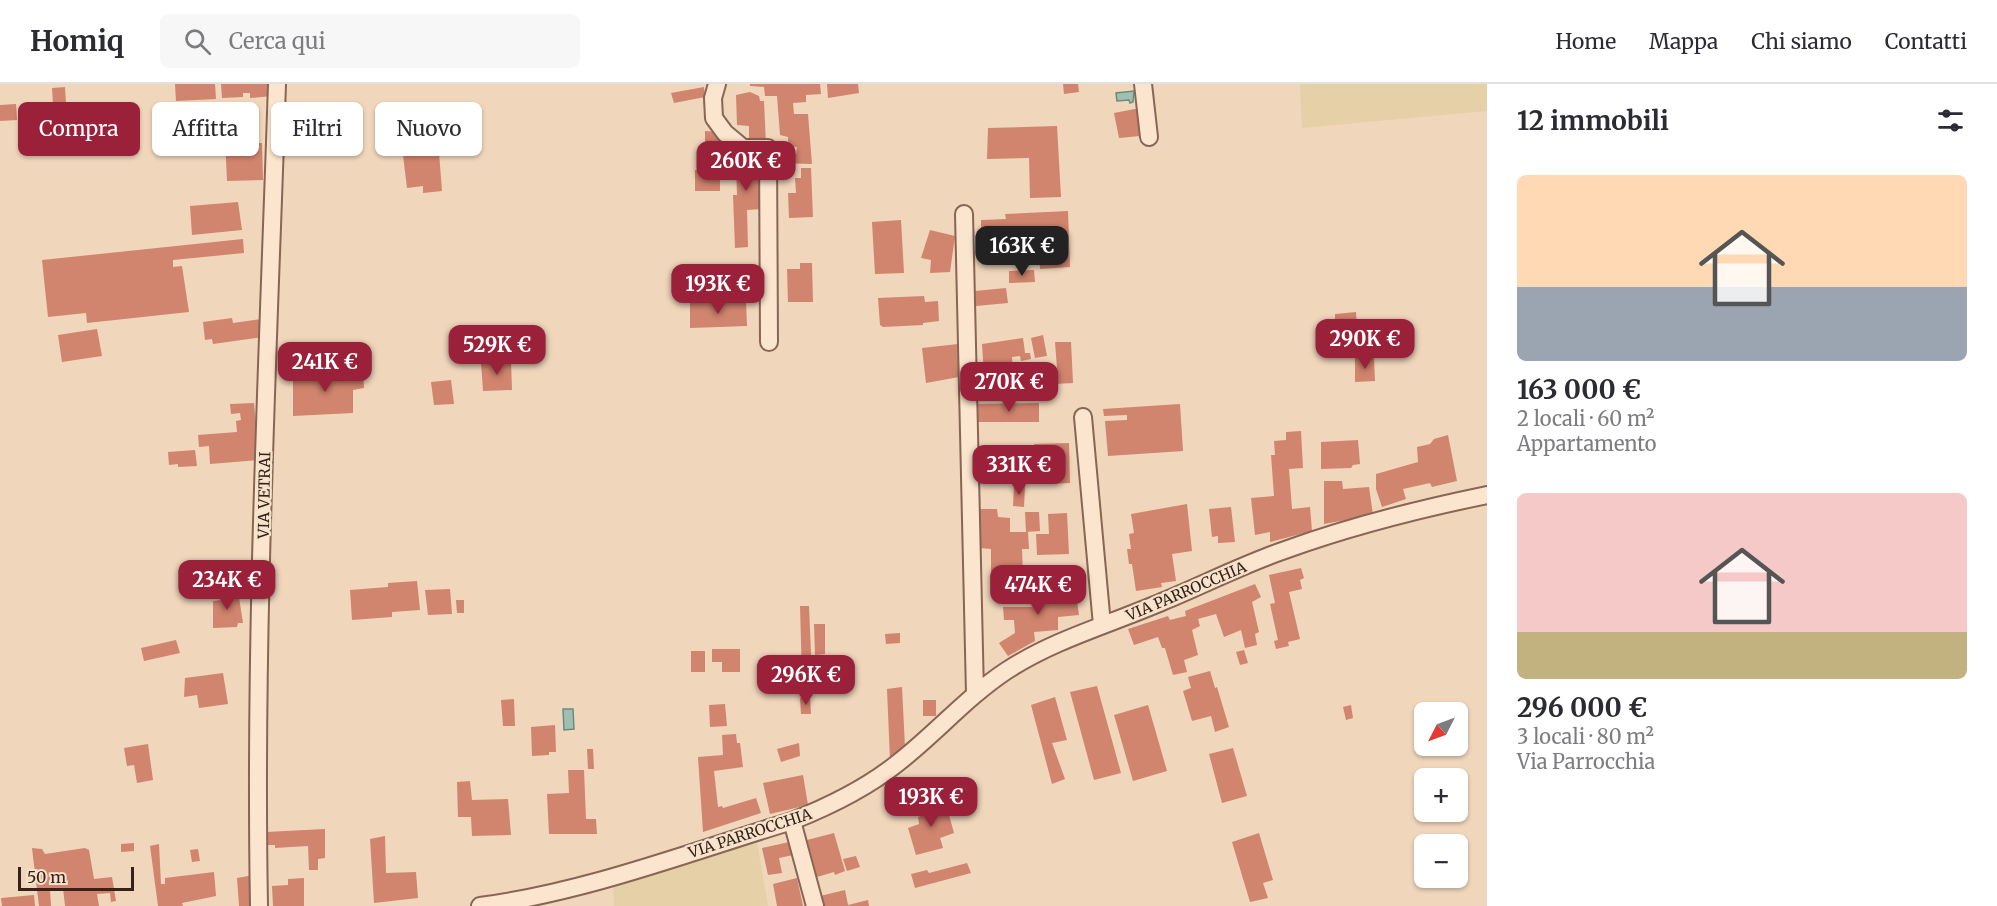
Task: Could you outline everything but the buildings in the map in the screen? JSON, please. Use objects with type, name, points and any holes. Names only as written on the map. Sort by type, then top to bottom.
[{"type":"street","name":"VIA VETRAI","points":[[259,906],[257,821],[260,672],[277,84]]},
{"type":"street","points":[[717,84],[713,98],[714,118],[725,133],[743,148],[768,148],[769,342]]},
{"type":"street","points":[[1143,84],[1149,137]]},
{"type":"street","points":[[964,214],[975,694]]},
{"type":"street","points":[[1083,417],[1102,625]]},
{"type":"street","name":"VIA PARROCCHIA","points":[[480,906],[514,902],[585,885],[819,811],[865,786],[899,762],[975,694],[1008,670],[1060,642],[1163,602],[1285,550],[1351,528],[1487,495]]},
{"type":"street","points":[[792,821],[814,906]]},
{"type":"shaded area","points":[[1300,84],[1487,84],[1487,111],[1302,128]]},
{"type":"shaded area","points":[[1134,91],[1133,102],[1117,101],[1116,93]]},
{"type":"shaded area","points":[[563,709],[573,709],[574,729],[564,730]]},
{"type":"shaded area","points":[[757,842],[768,906],[614,906],[613,884]]}]
